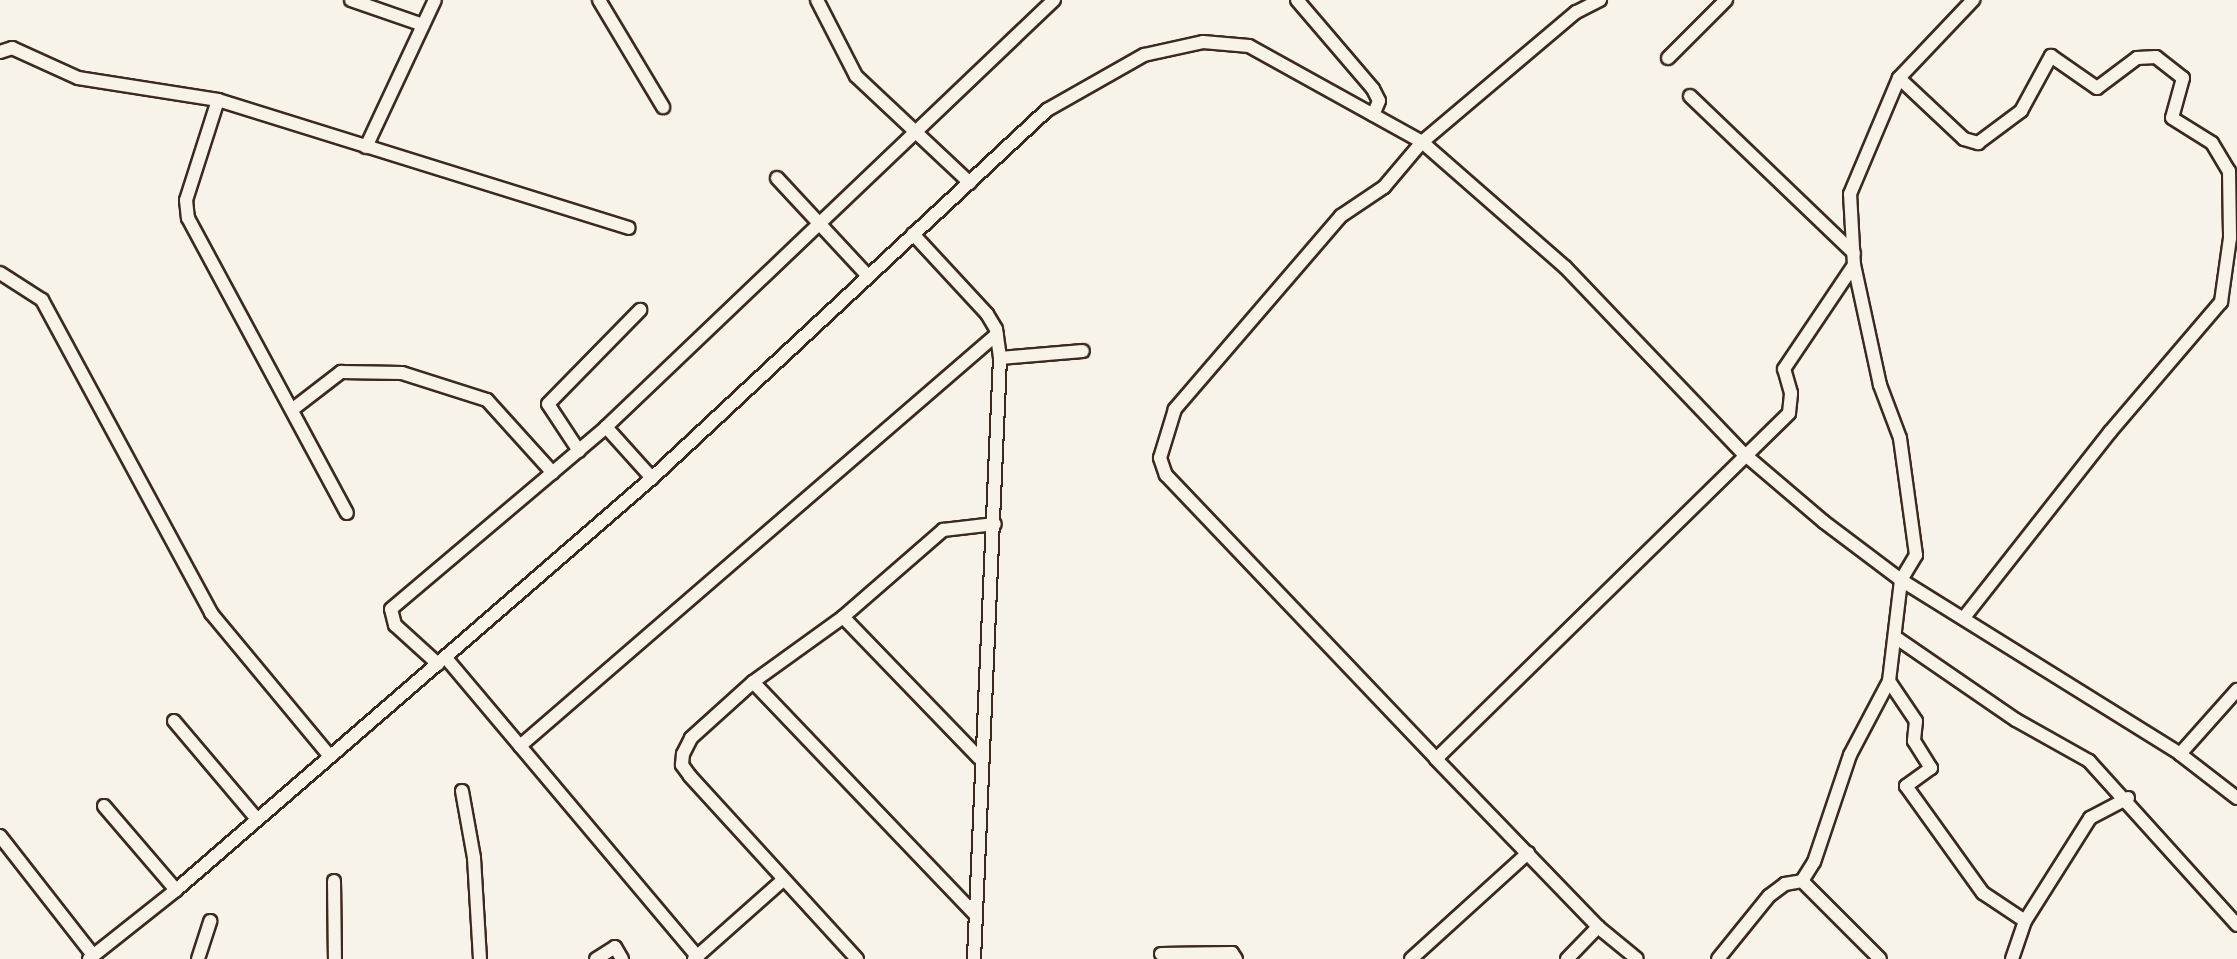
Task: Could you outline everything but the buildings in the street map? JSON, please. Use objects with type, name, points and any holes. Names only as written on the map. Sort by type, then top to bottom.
[{"type":"street","points":[[351,0],[423,25]]},
{"type":"street","points":[[366,147],[435,0]]},
{"type":"street","points":[[599,0],[663,107]]},
{"type":"street","points":[[817,0],[856,76],[970,183]]},
{"type":"street","points":[[783,880],[696,958],[520,746],[442,661],[395,625],[391,609],[606,427],[821,227],[914,133],[1054,0]]},
{"type":"street","points":[[1297,0],[1373,89],[1379,101],[1373,115]]},
{"type":"street","points":[[1600,0],[1576,12],[1422,142],[1384,187],[1341,216],[1180,404],[1160,458],[1166,475],[1436,759],[1598,927],[1637,959]]},
{"type":"street","points":[[1668,58],[1726,0]]},
{"type":"street","points":[[1802,881],[1835,811],[1850,755],[1889,681],[1898,639],[1901,580],[1916,555],[1900,438],[1880,385],[1854,259],[1850,194],[1899,78],[1973,0]]},
{"type":"street","points":[[0,836],[91,957],[176,890],[255,817],[442,661],[652,478],[1047,110],[1144,55],[1203,42],[1249,46],[1422,142],[1565,267],[1743,453],[1901,580],[1965,616],[2180,754],[2237,798]]},
{"type":"street","points":[[0,52],[12,48],[78,78],[218,100],[629,228]]},
{"type":"street","points":[[1899,78],[1964,139],[1978,143],[2021,111],[2051,56],[2097,88],[2137,58],[2156,57],[2183,78],[2172,118],[2213,143],[2229,171],[2230,238],[2221,302],[2110,432],[1965,616]]},
{"type":"street","points":[[1690,96],[1854,259]]},
{"type":"street","points":[[218,100],[186,200],[188,218],[347,513]]},
{"type":"street","points":[[778,178],[868,276]]},
{"type":"street","points":[[913,234],[978,301],[997,334],[1000,358],[995,524],[979,758],[974,959]]},
{"type":"street","points":[[1436,759],[1743,453],[1789,413],[1791,393],[1784,369],[1854,259]]},
{"type":"street","points":[[0,273],[42,300],[211,613],[329,755]]},
{"type":"street","points":[[579,451],[548,404],[640,310]]},
{"type":"street","points":[[520,746],[997,334]]},
{"type":"street","points":[[1000,358],[1083,351]]},
{"type":"street","points":[[293,409],[341,372],[402,373],[487,400],[553,473]]},
{"type":"street","points":[[606,427],[652,478]]},
{"type":"street","points":[[857,959],[682,765],[691,738],[753,681],[843,617],[943,530],[995,524]]},
{"type":"street","points":[[843,617],[979,758]]},
{"type":"street","points":[[1898,639],[2016,720],[2089,761],[2128,798],[2237,926]]},
{"type":"street","points":[[753,681],[974,913]]},
{"type":"street","points":[[1889,681],[1916,721],[1914,741],[1931,768],[1906,786],[1983,893],[2025,921]]},
{"type":"street","points":[[2180,754],[2237,690]]},
{"type":"street","points":[[174,721],[255,817]]},
{"type":"street","points":[[462,790],[480,959]]},
{"type":"street","points":[[2012,959],[2025,921],[2090,818],[2128,798]]},
{"type":"street","points":[[104,806],[176,890]]},
{"type":"street","points":[[1411,959],[1528,853]]},
{"type":"street","points":[[334,881],[335,959]]},
{"type":"street","points":[[1718,959],[1769,896],[1785,884],[1802,881]]},
{"type":"street","points":[[1802,881],[1880,959]]},
{"type":"street","points":[[198,959],[210,921]]},
{"type":"street","points":[[1567,959],[1598,927]]},
{"type":"street","points":[[596,959],[615,947],[622,959]]},
{"type":"street","points":[[1161,954],[1232,953],[1236,959]]}]
